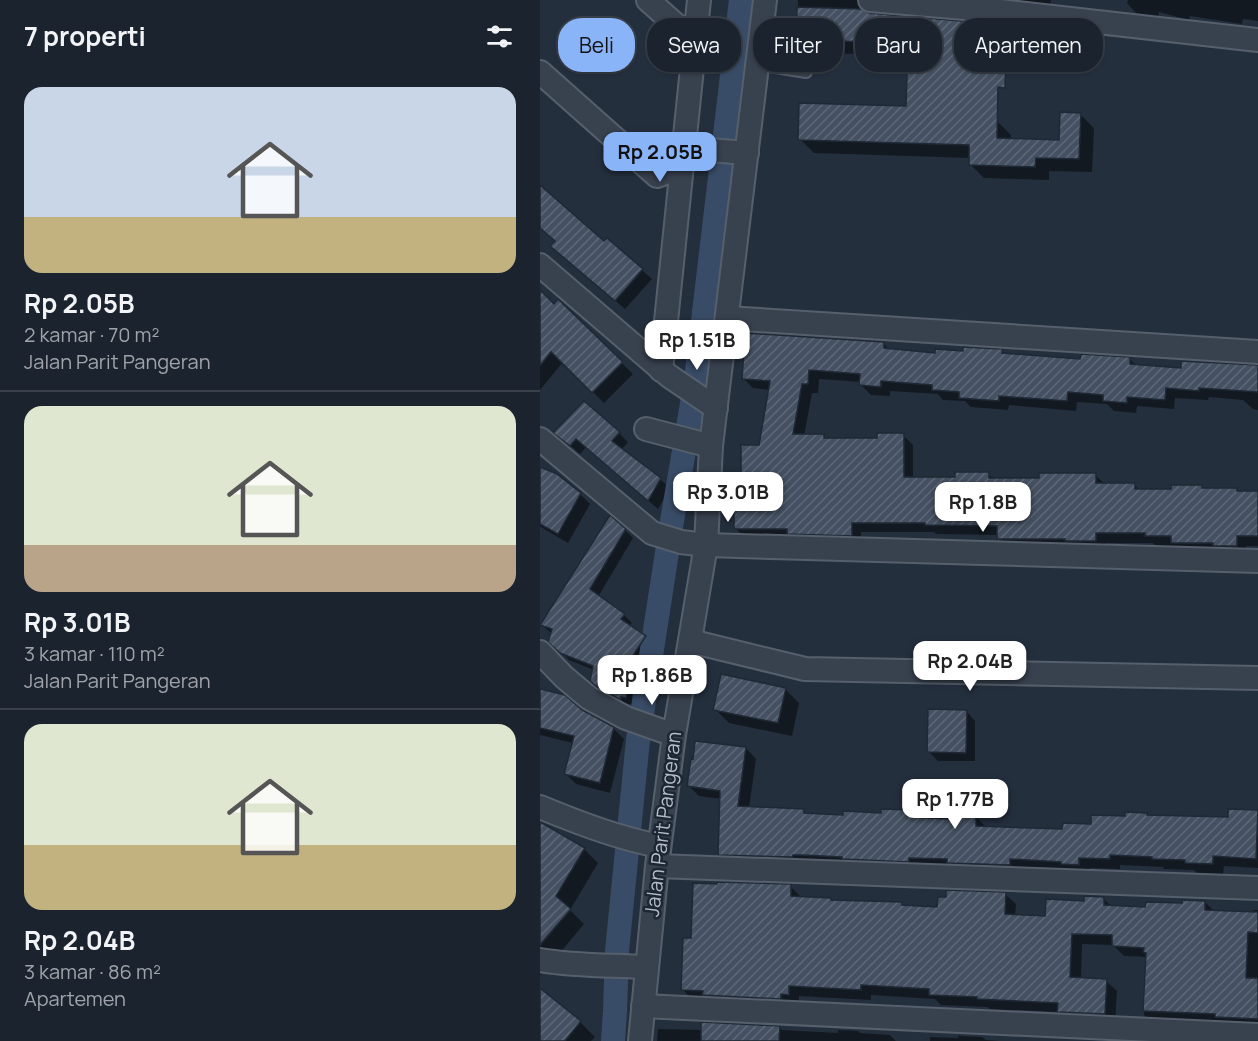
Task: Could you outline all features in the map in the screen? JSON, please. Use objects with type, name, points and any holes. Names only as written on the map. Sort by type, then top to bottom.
[{"type":"street","points":[[648,0],[668,18]]},
{"type":"street","points":[[697,18],[699,0]]},
{"type":"street","name":"Jalan Parit Pangeran","points":[[763,18],[765,0]]},
{"type":"street","points":[[870,0],[1000,11],[1258,40]]},
{"type":"street","points":[[540,72],[657,176],[683,157],[747,153]]},
{"type":"street","points":[[665,373],[692,72]]},
{"type":"street","name":"Jalan Parit Pangeran","points":[[640,1041],[643,1006],[640,967],[668,734],[690,641],[706,545],[711,446],[709,403],[727,318],[756,72]]},
{"type":"street","points":[[540,265],[665,373],[709,403]]},
{"type":"street","points":[[727,318],[1258,352]]},
{"type":"street","points":[[646,429],[711,446]]},
{"type":"street","points":[[540,438],[652,533],[681,542],[706,545],[1258,561]]},
{"type":"street","points":[[690,641],[805,669],[1258,678]]},
{"type":"street","points":[[540,652],[564,677],[589,698],[627,718],[668,734]]},
{"type":"street","points":[[540,807],[654,852],[1258,888]]},
{"type":"street","points":[[540,960],[595,966],[640,967]]},
{"type":"street","points":[[643,1006],[1258,1035]]},
{"type":"building","points":[[797,7],[861,9],[869,13],[926,18],[855,18],[855,42],[843,41],[843,18],[797,18]]},
{"type":"building","points":[[942,19],[954,20],[954,72],[1006,72],[1005,88],[998,87],[997,138],[1059,140],[1060,112],[1081,113],[1079,159],[1036,158],[1035,167],[969,165],[969,145],[798,140],[799,103],[906,106],[907,72],[942,72]]},
{"type":"building","points":[[540,185],[604,241],[607,238],[643,269],[615,301],[550,246],[555,241],[540,228]]},
{"type":"building","points":[[540,290],[554,304],[558,299],[623,362],[592,393],[551,352],[540,366]]},
{"type":"building","points":[[745,333],[884,342],[884,348],[935,353],[935,349],[963,351],[963,347],[1003,349],[1002,353],[1080,359],[1081,354],[1130,357],[1130,364],[1181,368],[1181,361],[1258,365],[1258,392],[1166,388],[1165,400],[1127,397],[1127,403],[1103,401],[1103,395],[1068,392],[1067,401],[999,396],[999,401],[959,398],[959,392],[932,390],[932,385],[881,381],[881,387],[859,385],[860,374],[809,370],[808,384],[802,384],[793,434],[824,434],[824,438],[877,438],[877,433],[904,433],[904,477],[955,477],[955,472],[989,472],[989,478],[1039,478],[1039,473],[1096,473],[1096,483],[1135,483],[1135,489],[1171,489],[1171,485],[1202,485],[1202,488],[1237,488],[1237,491],[1258,491],[1258,536],[1237,536],[1237,546],[1213,546],[1213,543],[1171,543],[1171,536],[1145,536],[1145,533],[1096,533],[1096,541],[997,539],[997,526],[925,525],[925,523],[852,523],[852,536],[787,534],[787,529],[734,529],[734,491],[741,491],[741,445],[759,445],[770,381],[742,379]]},
{"type":"building","points":[[584,401],[620,432],[612,441],[661,478],[648,501],[576,439],[570,446],[553,433]]},
{"type":"building","points":[[540,467],[557,474],[581,493],[558,534],[540,524]]},
{"type":"building","points":[[610,515],[626,529],[590,589],[625,614],[621,619],[646,636],[627,664],[635,666],[626,698],[621,697],[621,700],[590,681],[593,666],[560,653],[548,642],[552,629],[540,625]]},
{"type":"building","points":[[721,674],[786,688],[778,723],[713,710]]},
{"type":"building","points":[[540,689],[565,695],[582,710],[614,727],[600,783],[564,774],[574,736],[540,728]]},
{"type":"building","points":[[928,709],[967,710],[966,753],[927,752]]},
{"type":"building","points":[[695,741],[746,747],[738,806],[804,809],[804,813],[843,815],[843,811],[881,813],[881,809],[912,810],[911,817],[949,819],[949,814],[976,815],[976,826],[1062,829],[1063,823],[1091,824],[1091,815],[1125,816],[1125,812],[1147,813],[1147,815],[1228,817],[1228,809],[1258,810],[1256,859],[1213,856],[1213,864],[1110,855],[1110,859],[1079,858],[1079,865],[1010,859],[1010,865],[947,863],[947,859],[909,858],[909,862],[802,855],[792,857],[718,855],[720,791],[687,786]]},
{"type":"building","points":[[540,822],[585,848],[556,896],[571,909],[540,945]]},
{"type":"building","points":[[717,882],[791,884],[791,896],[831,898],[831,900],[902,902],[902,905],[937,907],[938,897],[946,897],[946,890],[1006,892],[1005,914],[1045,916],[1046,899],[1084,901],[1084,896],[1104,897],[1104,905],[1145,907],[1146,902],[1205,901],[1205,910],[1258,912],[1258,933],[1248,932],[1246,978],[1258,978],[1258,1019],[1215,1017],[1215,1014],[1143,1011],[1146,953],[1143,952],[1144,948],[1112,946],[1112,935],[1072,934],[1070,977],[1107,979],[1105,1014],[1057,1012],[1058,1003],[929,995],[929,989],[861,985],[861,990],[789,986],[789,995],[781,994],[781,999],[702,995],[703,991],[681,990],[683,938],[691,938],[693,883],[717,884]]},
{"type":"building","points":[[540,988],[581,1021],[565,1041],[540,1041]]},
{"type":"building","points":[[701,1022],[780,1026],[779,1041],[701,1041]]},
{"type":"waterway","points":[[613,1041],[617,951],[638,740],[696,380],[741,0]]}]
